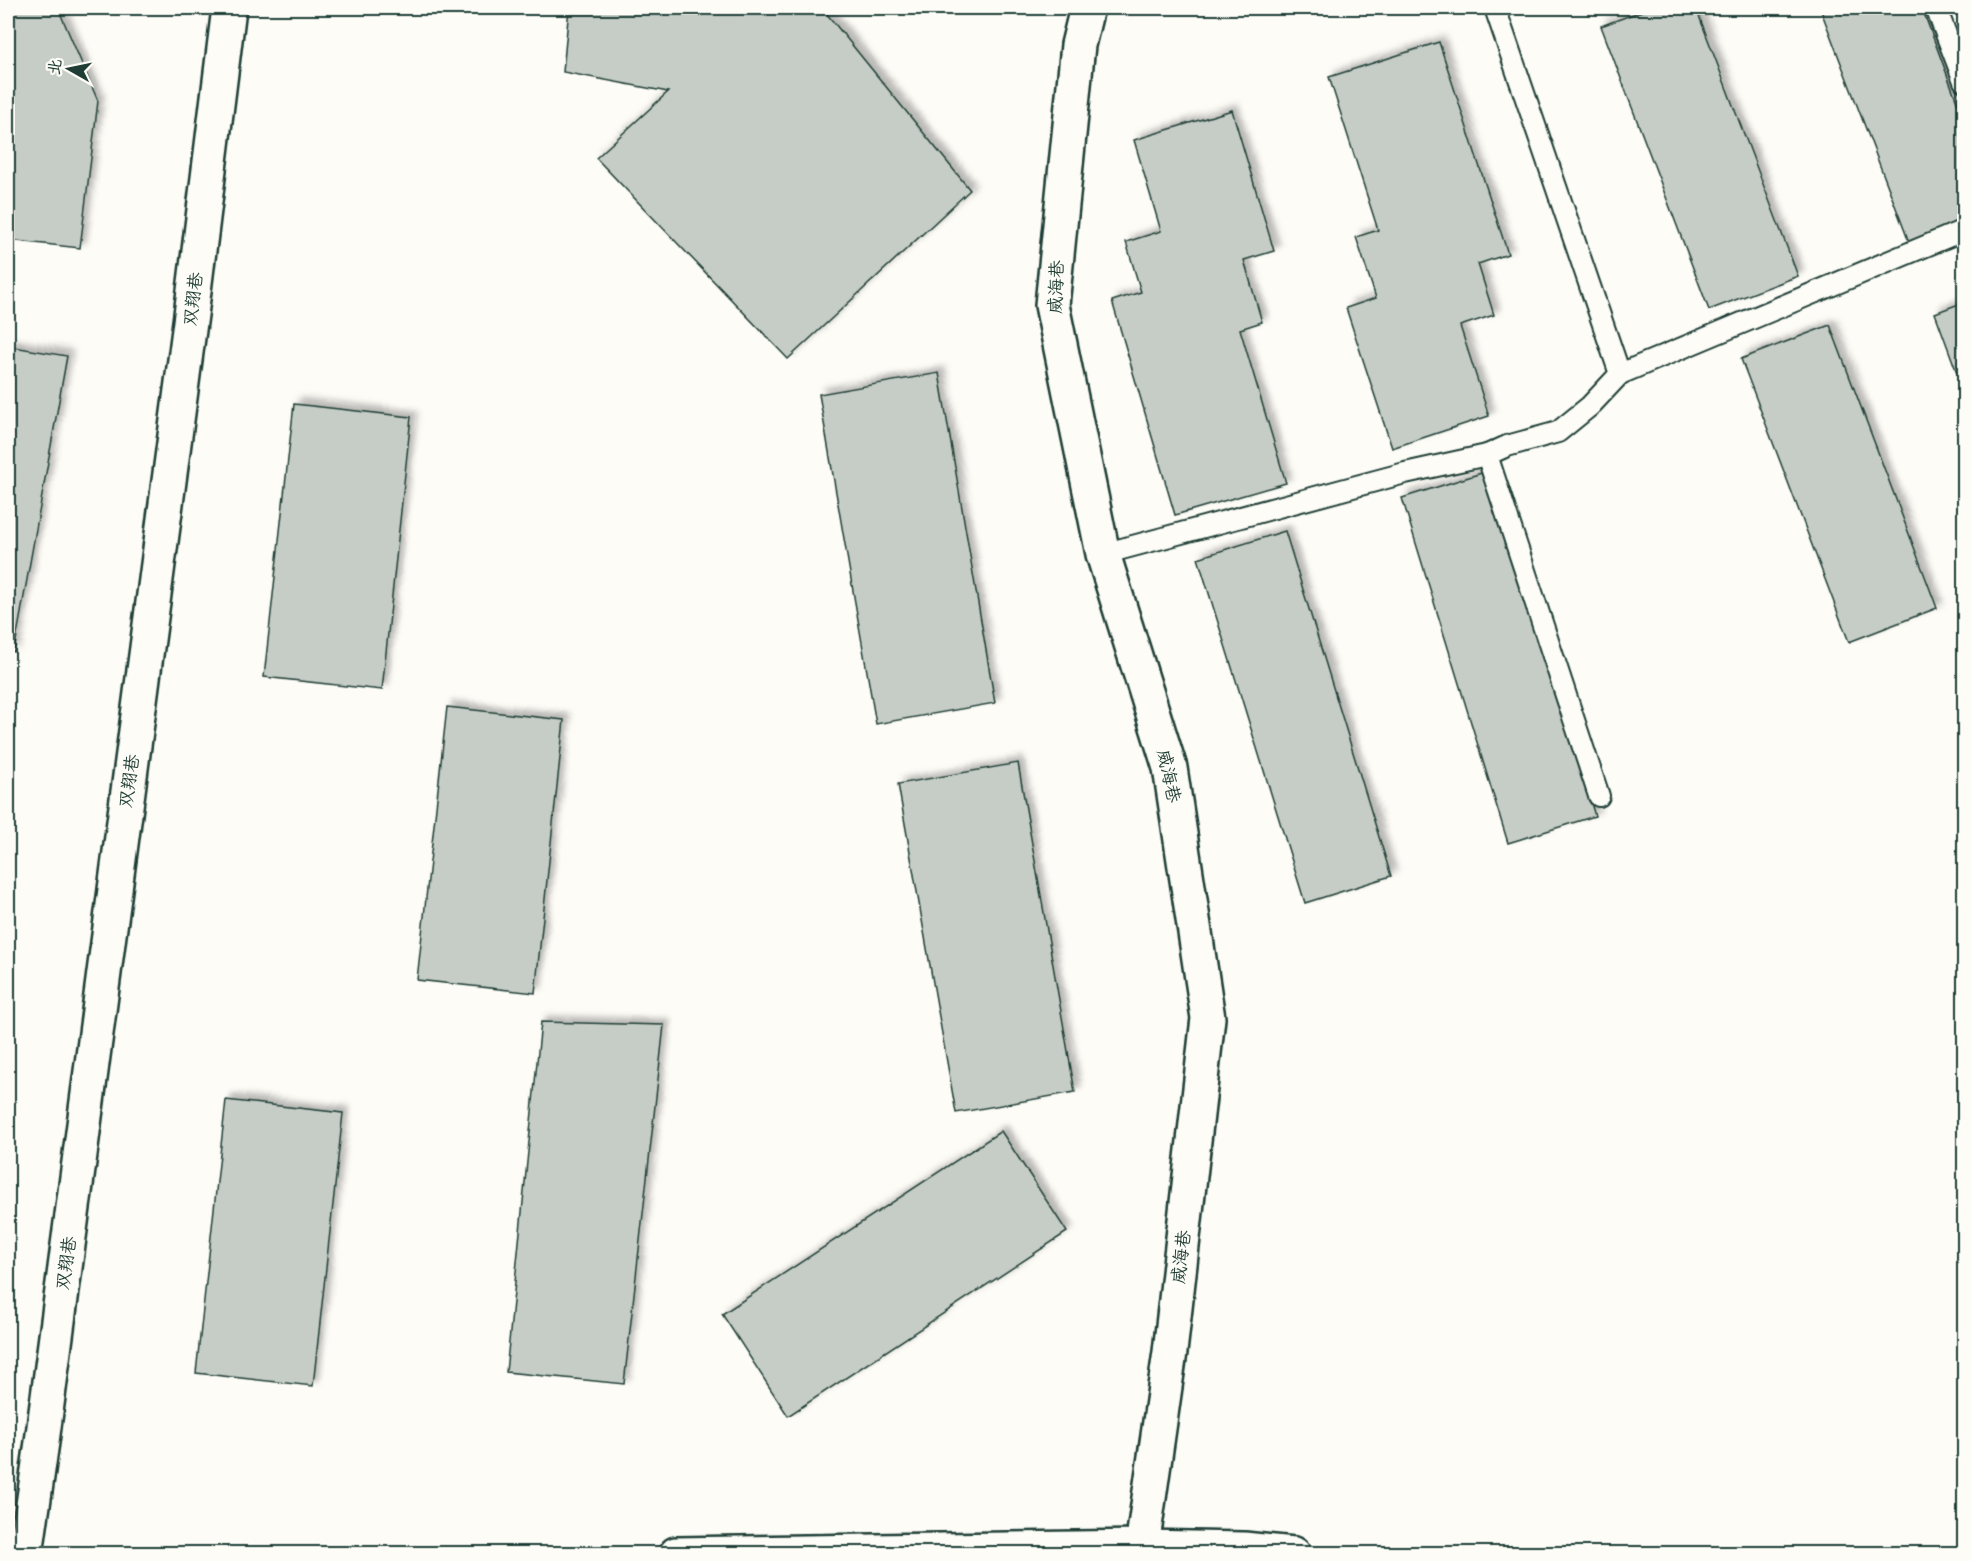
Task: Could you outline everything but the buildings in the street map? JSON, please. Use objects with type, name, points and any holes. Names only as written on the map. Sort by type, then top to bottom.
[{"type":"street","name":"双翔巷","points":[[26,1554],[184,366],[229,8]]},
{"type":"street","name":"威海巷","points":[[1087,8],[1078,45],[1052,305],[1103,554],[1170,768],[1208,1018],[1170,1352],[1142,1550]]},
{"type":"street","points":[[676,1554],[1244,1549],[1294,1554]]},
{"type":"lane","points":[[1495,8],[1620,374]]},
{"type":"lane","points":[[1935,8],[1965,81]]},
{"type":"lane","points":[[1103,554],[1405,473],[1487,455],[1507,446],[1558,432],[1590,406],[1620,374],[1965,230]]},
{"type":"lane","points":[[1487,455],[1599,796]]}]
